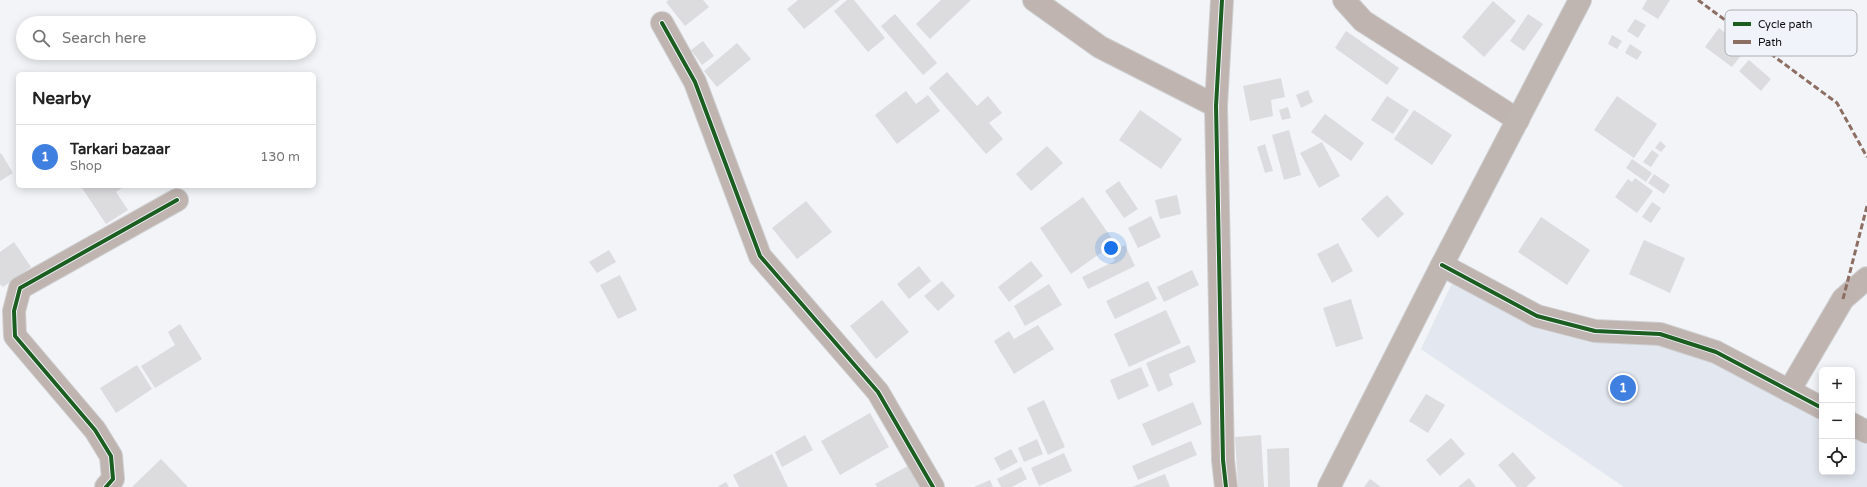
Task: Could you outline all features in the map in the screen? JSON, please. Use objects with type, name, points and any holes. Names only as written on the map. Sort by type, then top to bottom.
[{"type":"main road","points":[[1329,487],[1442,265],[1580,0]]},
{"type":"street","points":[[1034,0],[1100,47],[1216,106]]},
{"type":"street","points":[[1222,0],[1216,106],[1223,453],[1226,487]]},
{"type":"street","points":[[1344,0],[1363,21],[1518,120]]},
{"type":"street","points":[[662,23],[695,82],[760,256],[878,392],[934,487]]},
{"type":"street","points":[[106,487],[113,479],[111,456],[95,430],[15,336],[14,311],[20,288],[177,200]]},
{"type":"street","points":[[1442,265],[1537,316],[1595,331],[1660,334],[1716,352],[1819,406]]},
{"type":"street","points":[[1789,391],[1842,299],[1867,278]]},
{"type":"street","points":[[1855,426],[1867,432]]},
{"type":"shaded area","points":[[1454,279],[1550,327],[1660,340],[1714,358],[1819,416],[1819,475],[1855,475],[1855,437],[1867,443],[1867,487],[1624,487],[1421,349]]},
{"type":"building","points":[[669,0],[703,0],[709,7],[685,26],[666,2]]},
{"type":"building","points":[[798,0],[840,0],[804,29],[787,9]]},
{"type":"building","points":[[847,0],[854,0],[885,38],[868,52],[834,11]]},
{"type":"building","points":[[941,0],[971,0],[930,39],[916,24]]},
{"type":"building","points":[[1647,0],[1670,0],[1658,19],[1642,9]]},
{"type":"building","points":[[1493,1],[1516,21],[1484,57],[1462,37]]},
{"type":"building","points":[[895,14],[937,63],[923,75],[881,26]]},
{"type":"building","points":[[1528,14],[1543,24],[1524,51],[1510,41]]},
{"type":"building","points":[[1635,19],[1646,25],[1638,38],[1627,31]]},
{"type":"building","points":[[1719,28],[1725,33],[1725,56],[1741,56],[1732,67],[1705,47]]},
{"type":"building","points":[[1346,31],[1399,68],[1387,85],[1335,48]]},
{"type":"building","points":[[1612,35],[1622,41],[1617,49],[1608,44]]},
{"type":"building","points":[[703,41],[714,56],[702,65],[691,50]]},
{"type":"building","points":[[737,43],[751,59],[717,87],[704,71]]},
{"type":"building","points":[[1630,44],[1642,52],[1637,60],[1625,53]]},
{"type":"building","points":[[1749,60],[1771,79],[1761,91],[1739,71]]},
{"type":"building","points":[[947,72],[977,106],[988,96],[1002,113],[989,123],[1003,139],[986,154],[929,88]]},
{"type":"building","points":[[1281,78],[1285,97],[1271,100],[1273,116],[1250,121],[1243,86]]},
{"type":"building","points":[[1308,90],[1313,102],[1301,108],[1296,95]]},
{"type":"building","points":[[906,91],[916,104],[928,95],[940,111],[897,144],[875,115]]},
{"type":"building","points":[[1387,96],[1409,110],[1393,134],[1371,120]]},
{"type":"building","points":[[1617,96],[1657,124],[1634,158],[1594,130]]},
{"type":"building","points":[[1288,107],[1291,118],[1282,120],[1279,110]]},
{"type":"building","points":[[1140,110],[1182,139],[1161,169],[1119,140]]},
{"type":"building","points":[[1414,110],[1452,135],[1432,165],[1394,139]]},
{"type":"building","points":[[1325,114],[1364,143],[1351,161],[1311,132]]},
{"type":"building","points":[[1289,130],[1301,175],[1284,180],[1272,135]]},
{"type":"building","points":[[1660,141],[1666,146],[1661,152],[1655,148]]},
{"type":"building","points":[[1322,142],[1340,176],[1319,188],[1300,153]]},
{"type":"building","points":[[1265,144],[1273,171],[1265,173],[1257,147]]},
{"type":"building","points":[[1047,146],[1063,163],[1031,191],[1016,174]]},
{"type":"building","points":[[1652,150],[1659,155],[1651,167],[1643,162]]},
{"type":"building","points":[[1,153],[13,173],[0,181],[0,154]]},
{"type":"building","points":[[1632,159],[1652,173],[1646,182],[1626,168]]},
{"type":"building","points":[[1654,174],[1670,185],[1664,194],[1648,183]]},
{"type":"building","points":[[1635,178],[1653,191],[1637,213],[1615,197],[1628,179],[1632,182]]},
{"type":"building","points":[[1119,181],[1138,209],[1124,218],[1105,191]]},
{"type":"building","points":[[82,188],[122,188],[116,192],[128,210],[106,224]]},
{"type":"building","points":[[1177,195],[1181,214],[1160,219],[1155,200]]},
{"type":"building","points":[[1387,195],[1404,214],[1378,238],[1361,219]]},
{"type":"building","points":[[1083,197],[1115,243],[1071,274],[1040,228]]},
{"type":"building","points":[[806,201],[832,232],[797,259],[772,228]]},
{"type":"building","points":[[1652,202],[1661,208],[1651,223],[1642,217]]},
{"type":"building","points":[[1151,216],[1161,237],[1138,248],[1128,228]]},
{"type":"building","points":[[1541,217],[1590,250],[1567,285],[1518,252]]},
{"type":"building","points":[[1644,240],[1685,258],[1670,293],[1629,274]]},
{"type":"building","points":[[14,242],[31,267],[3,287],[0,284],[0,252]]},
{"type":"building","points":[[1338,243],[1353,271],[1332,283],[1317,254]]},
{"type":"building","points":[[1125,245],[1135,266],[1088,289],[1082,277],[1115,261],[1111,252]]},
{"type":"building","points":[[609,250],[616,262],[597,273],[589,262]]},
{"type":"building","points":[[1031,261],[1043,276],[1009,302],[998,287]]},
{"type":"building","points":[[919,266],[931,281],[909,299],[897,284]]},
{"type":"building","points":[[1192,270],[1199,285],[1164,302],[1157,287]]},
{"type":"building","points":[[620,275],[637,310],[618,319],[600,285]]},
{"type":"building","points":[[942,281],[955,296],[938,311],[924,296]]},
{"type":"building","points":[[1148,281],[1157,299],[1115,319],[1106,301]]},
{"type":"building","points":[[1049,284],[1062,305],[1025,326],[1014,306]]},
{"type":"building","points":[[1351,299],[1363,339],[1336,347],[1323,308]]},
{"type":"building","points":[[882,300],[909,332],[876,359],[850,326]]},
{"type":"building","points":[[1166,310],[1181,343],[1129,367],[1114,334]]},
{"type":"building","points":[[180,324],[202,359],[155,388],[141,366],[175,345],[168,332]]},
{"type":"building","points":[[1038,325],[1054,349],[1014,374],[994,341],[1009,331],[1014,339]]},
{"type":"building","points":[[1189,345],[1196,362],[1169,374],[1173,385],[1158,392],[1146,363]]},
{"type":"building","points":[[137,365],[152,389],[116,413],[100,388]]},
{"type":"building","points":[[1141,367],[1149,386],[1118,400],[1110,380]]},
{"type":"building","points":[[1426,394],[1445,405],[1428,433],[1409,421]]},
{"type":"building","points":[[1044,400],[1065,447],[1048,455],[1027,408]]},
{"type":"building","points":[[1193,402],[1202,424],[1152,446],[1142,424]]},
{"type":"building","points":[[870,413],[889,447],[840,475],[821,441]]},
{"type":"building","points":[[805,435],[813,450],[782,467],[775,452]]},
{"type":"building","points":[[1261,435],[1264,487],[1238,487],[1235,437]]},
{"type":"building","points":[[1451,438],[1465,454],[1440,476],[1426,460]]},
{"type":"building","points":[[1037,439],[1043,454],[1024,462],[1018,448]]},
{"type":"building","points":[[1191,441],[1197,455],[1138,480],[1132,466]]},
{"type":"building","points":[[1289,448],[1290,487],[1268,487],[1267,449]]},
{"type":"building","points":[[1011,449],[1018,462],[1001,471],[994,458]]},
{"type":"building","points":[[1513,452],[1536,478],[1526,487],[1517,487],[1498,465]]},
{"type":"building","points":[[1064,453],[1072,471],[1039,486],[1031,468]]},
{"type":"building","points":[[772,454],[788,487],[739,487],[733,475]]},
{"type":"building","points":[[161,459],[188,487],[132,487]]},
{"type":"building","points":[[908,466],[919,487],[877,487],[875,484]]},
{"type":"building","points":[[1021,467],[1027,479],[1012,487],[1001,487],[997,479]]},
{"type":"building","points":[[1165,474],[1170,487],[1132,487]]},
{"type":"building","points":[[1469,478],[1476,487],[1458,487]]},
{"type":"building","points":[[1370,479],[1381,487],[1364,487]]},
{"type":"building","points":[[990,480],[993,487],[974,487]]},
{"type":"building","points":[[726,482],[729,487],[717,487]]},
{"type":"marked path","points":[[1698,0],[1725,20]]},
{"type":"marked path","points":[[1774,56],[1837,103],[1867,157]]},
{"type":"marked path","points":[[1843,299],[1867,206]]},
{"type":"cycle path","points":[[1222,0],[1216,106],[1223,460],[1226,487]]},
{"type":"cycle path","points":[[662,23],[695,82],[760,256],[878,392],[933,487]]},
{"type":"cycle path","points":[[106,487],[113,479],[111,456],[95,430],[15,336],[14,311],[20,288],[177,200]]},
{"type":"cycle path","points":[[1442,265],[1537,316],[1595,331],[1660,334],[1716,352],[1819,406]]},
{"type":"place","name":"Tarkari bazaar","points":[[1623,388]]}]
